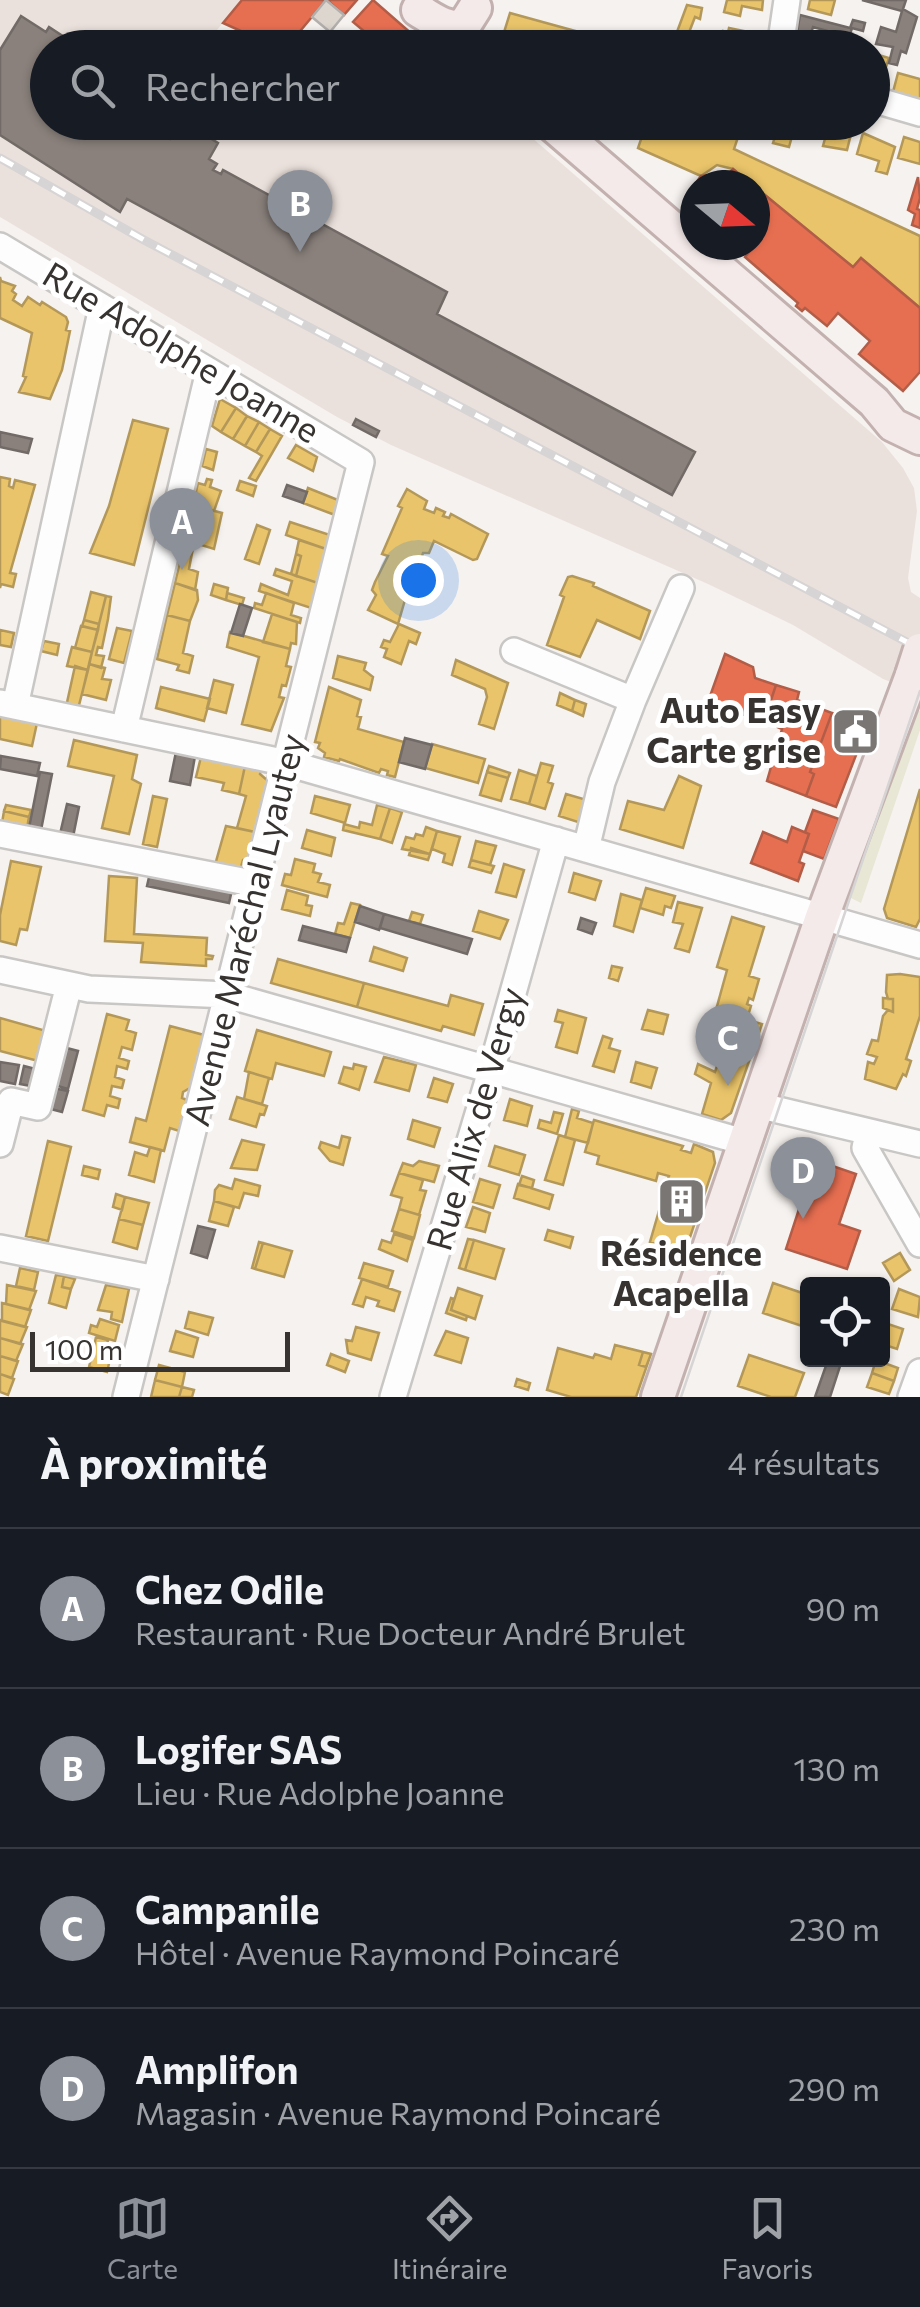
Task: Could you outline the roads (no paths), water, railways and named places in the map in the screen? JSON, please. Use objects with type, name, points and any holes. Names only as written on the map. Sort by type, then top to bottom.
[{"type":"main road","points":[[413,5],[447,27],[456,28],[463,27],[476,4]]},
{"type":"main road","points":[[476,4],[477,30]]},
{"type":"main road","points":[[413,5],[432,30]]},
{"type":"main road","points":[[570,140],[874,402],[893,424],[920,438]]},
{"type":"main road","points":[[874,402],[920,423]]},
{"type":"main road","points":[[658,1397],[756,1105],[916,662]]},
{"type":"street","points":[[783,30],[788,0]]},
{"type":"street","points":[[890,105],[920,113]]},
{"type":"street","name":"Rue Adolphe Joanne","points":[[0,246],[361,462]]},
{"type":"street","points":[[102,307],[7,704],[288,763],[920,944]]},
{"type":"street","points":[[124,730],[209,371]]},
{"type":"street","name":"Avenue Maréchal Lyautey","points":[[126,1397],[361,462]]},
{"type":"street","points":[[586,849],[602,782],[632,700],[681,588]]},
{"type":"street","points":[[514,651],[632,700]]},
{"type":"street","points":[[0,834],[257,884]]},
{"type":"street","name":"Rue Alix de Vergy","points":[[393,1397],[556,840]]},
{"type":"street","points":[[0,970],[89,989],[228,996],[744,1142]]},
{"type":"street","points":[[0,1144],[11,1101],[38,1107],[69,984]]},
{"type":"street","points":[[756,1105],[920,1144]]},
{"type":"street","points":[[868,1133],[866,1148],[920,1244]]},
{"type":"street","points":[[0,1248],[156,1279]]},
{"type":"street","points":[[912,1397],[920,1372]]},
{"type":"tram line","points":[[681,1397],[920,691]]},
{"type":"railway","points":[[0,158],[144,240],[920,649]]},
{"type":"place","name":"Logifer SAS","points":[[300,252]]},
{"type":"place","name":"Chez Odile","points":[[182,570]]},
{"type":"place","name":"Auto Easy Carte grise","points":[[856,731]]},
{"type":"place","name":"Campanile","points":[[728,1086]]},
{"type":"place","name":"Résidence Acapella","points":[[681,1202]]},
{"type":"place","name":"Amplifon","points":[[803,1219]]}]
